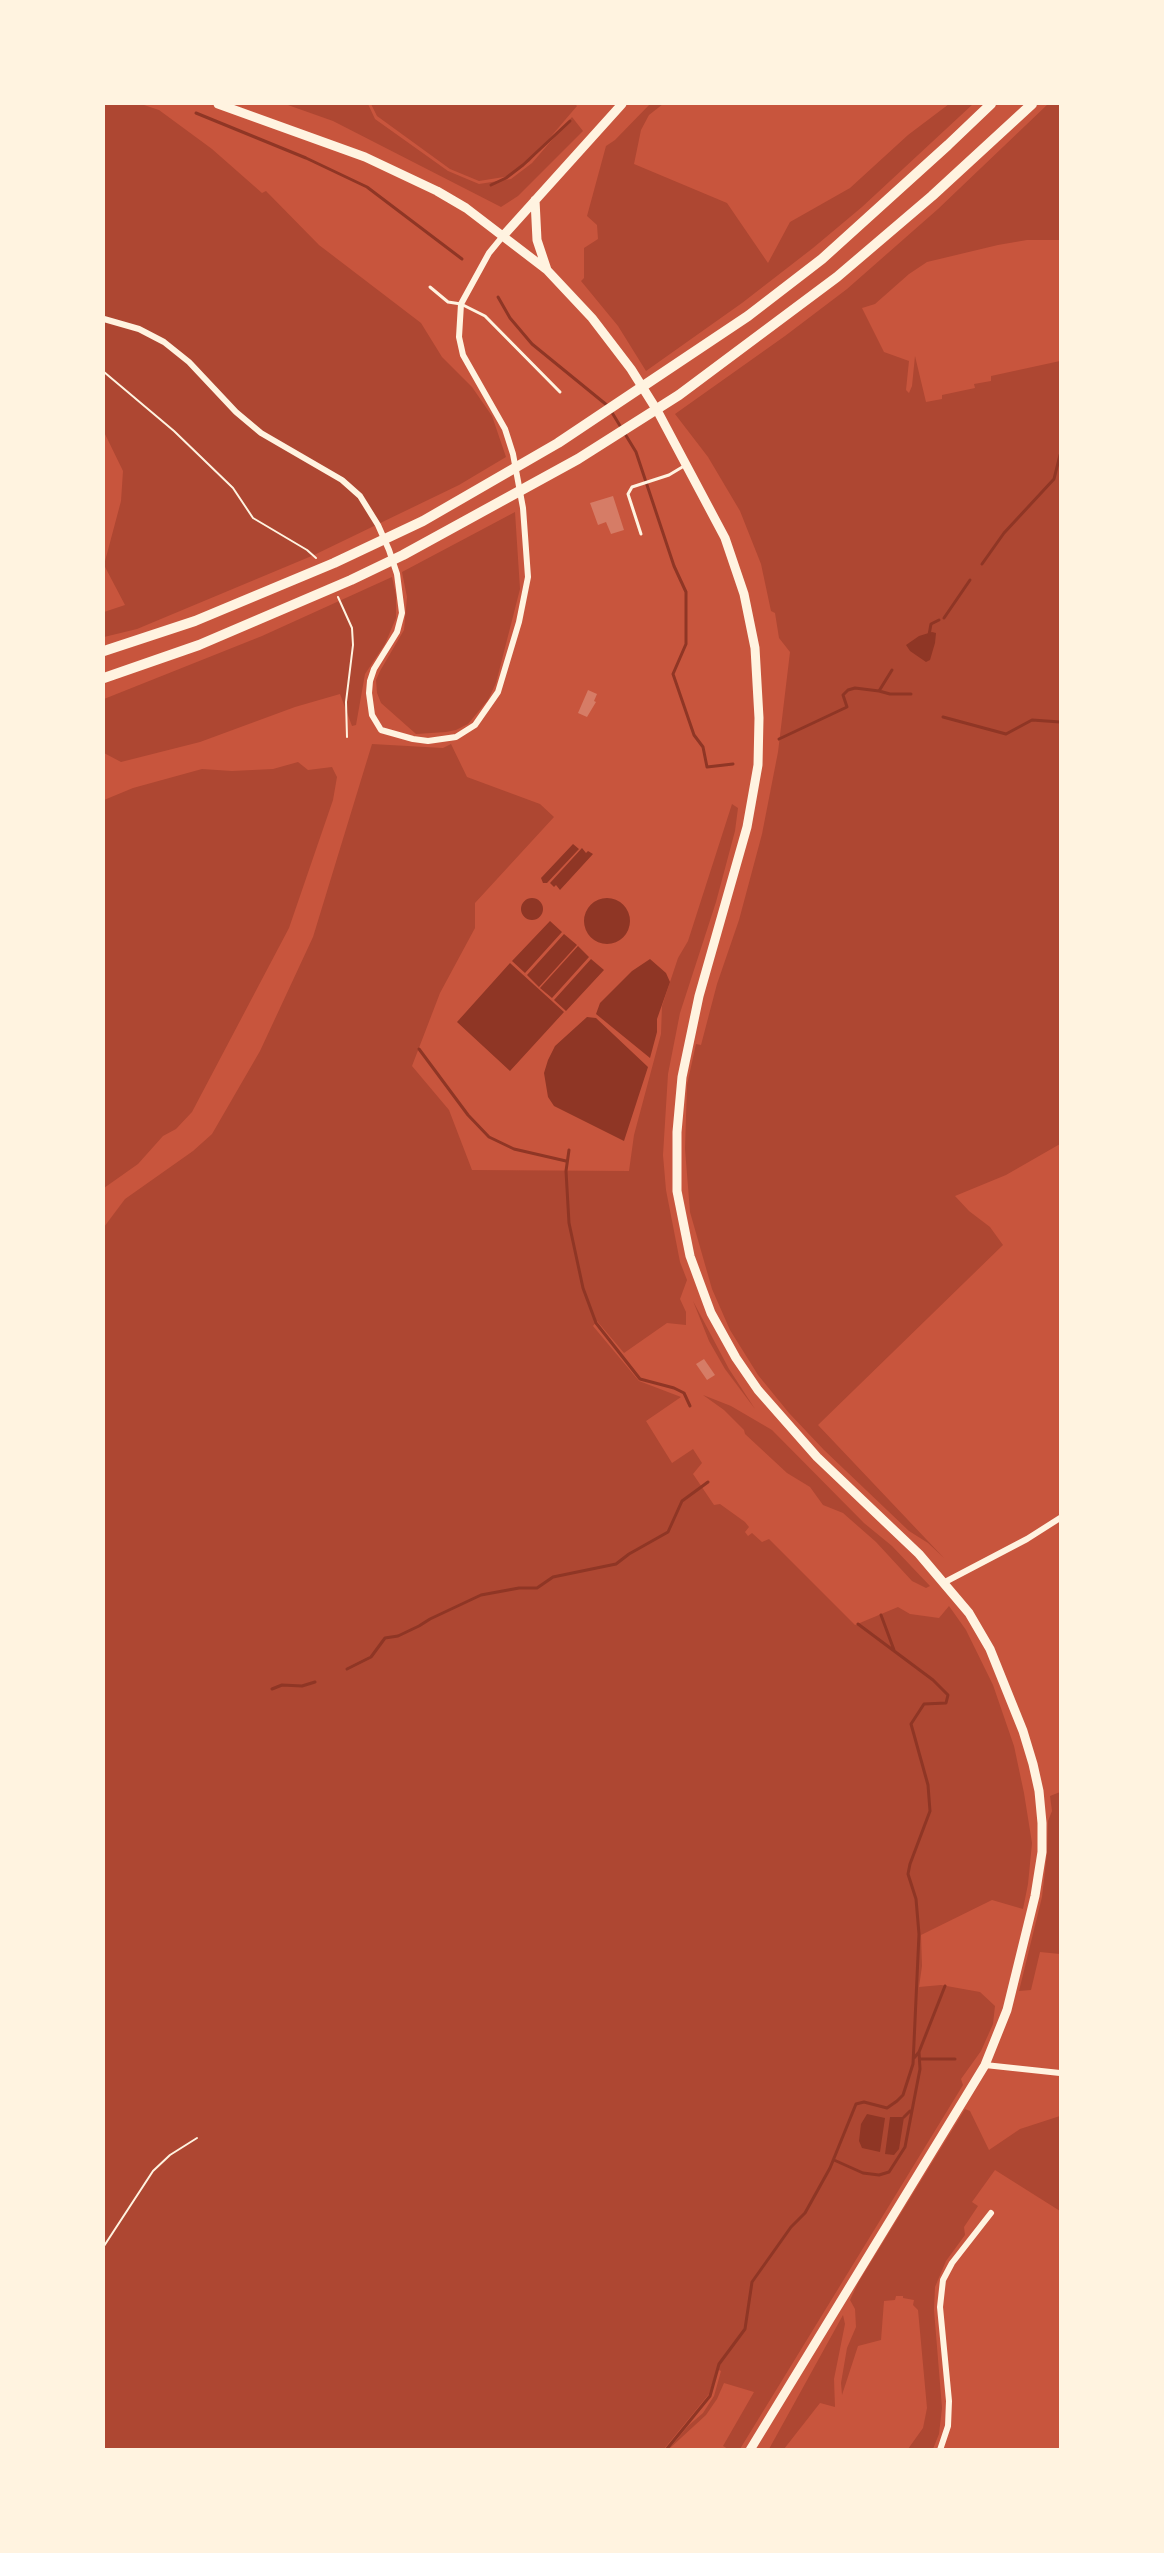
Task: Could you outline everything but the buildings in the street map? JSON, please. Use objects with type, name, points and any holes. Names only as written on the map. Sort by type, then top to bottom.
[{"type":"highway","points":[[104,651],[195,621],[366,549],[423,520],[558,443],[748,316],[822,259],[948,146],[991,104]]},
{"type":"highway","points":[[104,678],[199,645],[288,608],[403,555],[578,459],[678,395],[837,277],[932,196],[1032,104]]},
{"type":"main road","points":[[218,104],[388,166],[466,208],[547,270],[592,318],[631,369],[687,465],[725,538],[744,594],[755,648],[759,718],[758,765],[747,827],[699,996],[682,1077],[677,1132],[677,1191],[690,1256],[711,1313],[736,1358],[758,1390],[817,1456],[945,1582],[969,1613],[990,1649],[1034,1764],[1041,1808],[1042,1852],[1035,1896],[1007,2010],[985,2065],[750,2450]]},
{"type":"main road","points":[[503,237],[622,104]]},
{"type":"main road","points":[[535,200],[537,240],[547,270]]},
{"type":"street","points":[[104,319],[140,329],[174,349],[249,423],[286,449],[342,480],[367,506],[378,525],[398,574],[402,613],[397,632],[374,669],[370,681],[372,715],[381,730],[413,739],[428,741],[456,736],[469,730],[483,715],[498,692],[515,638],[528,577],[523,508],[513,454],[505,429],[463,355],[459,337],[461,304],[489,253],[503,237]]},
{"type":"street","points":[[945,1582],[1027,1539],[1060,1518]]},
{"type":"street","points":[[985,2065],[1060,2073]]},
{"type":"street","points":[[940,2450],[948,2426],[949,2401],[940,2307],[943,2280],[952,2263],[991,2213]]},
{"type":"lane","points":[[430,287],[448,302],[461,304],[485,316],[560,392]]},
{"type":"lane","points":[[641,534],[628,494],[632,487],[669,475],[687,465]]},
{"type":"path","points":[[104,372],[174,431],[233,488],[253,518],[307,550],[318,563]]},
{"type":"path","points":[[336,593],[352,628],[353,645],[346,702],[347,737]]},
{"type":"path","points":[[104,2246],[153,2171],[170,2155],[197,2138]]},
{"type":"shaded area","points":[[104,104],[141,104],[159,110],[212,149],[262,193],[266,191],[319,245],[421,323],[442,357],[472,387],[492,416],[506,457],[459,485],[314,555],[137,629],[104,637],[104,612],[125,605],[104,565],[121,501],[123,471],[104,432]]},
{"type":"shaded area","points":[[285,104],[368,104],[375,119],[448,171],[479,184],[511,179],[532,163],[572,117],[583,131],[518,196],[501,207],[333,121]]},
{"type":"shaded area","points":[[371,104],[575,104],[577,106],[530,161],[510,176],[479,181],[450,169],[377,116]]},
{"type":"shaded area","points":[[650,104],[663,104],[649,115],[641,130],[634,164],[727,203],[768,263],[790,222],[850,188],[908,135],[949,104],[973,104],[862,207],[813,248],[742,303],[646,371],[618,326],[581,281],[584,278],[584,248],[598,239],[597,225],[587,216],[606,146],[615,140]]},
{"type":"shaded area","points":[[1048,104],[1060,104],[1060,240],[1027,240],[927,262],[909,274],[875,304],[862,308],[884,352],[909,361],[906,390],[909,393],[912,386],[915,356],[926,402],[942,399],[942,395],[975,388],[974,384],[991,381],[991,376],[1060,361],[1060,1144],[1006,1175],[955,1196],[969,1211],[990,1227],[1003,1245],[818,1425],[944,1558],[928,1543],[909,1531],[824,1450],[789,1413],[758,1375],[730,1330],[712,1289],[690,1212],[685,1149],[687,1085],[696,1044],[701,1045],[762,834],[778,752],[790,652],[779,638],[775,613],[771,611],[761,564],[740,511],[708,457],[675,414],[847,289],[938,209]]},
{"type":"shaded area","points":[[515,512],[520,589],[496,683],[488,700],[468,724],[446,732],[416,734],[381,703],[377,693],[376,680],[404,630],[407,597],[402,572]]},
{"type":"shaded area","points":[[392,577],[396,595],[396,618],[385,644],[365,674],[356,725],[352,726],[340,694],[295,707],[200,742],[121,762],[104,753],[104,699],[262,636]]},
{"type":"shaded area","points":[[936,633],[935,643],[930,660],[926,662],[910,651],[906,645],[919,636]]},
{"type":"shaded area","points":[[372,744],[443,748],[451,744],[467,777],[540,804],[554,817],[475,903],[475,928],[440,993],[412,1066],[449,1110],[472,1170],[629,1171],[634,1135],[661,1034],[662,1006],[678,958],[688,941],[732,804],[738,808],[735,831],[716,902],[680,1013],[668,1074],[663,1155],[666,1190],[680,1262],[687,1280],[680,1299],[686,1312],[686,1325],[667,1323],[624,1353],[597,1321],[593,1326],[639,1381],[681,1397],[646,1421],[672,1463],[693,1449],[702,1463],[693,1474],[714,1505],[720,1504],[745,1522],[749,1527],[745,1532],[748,1536],[752,1533],[762,1542],[769,1539],[855,1625],[898,1607],[910,1614],[939,1618],[949,1606],[966,1630],[993,1685],[1014,1746],[1032,1843],[1023,1909],[992,1900],[921,1935],[922,1966],[919,1987],[941,1985],[980,1992],[995,2006],[993,2024],[981,2051],[961,2079],[963,2085],[740,2449],[728,2449],[723,2446],[754,2392],[724,2383],[706,2415],[669,2449],[688,2426],[703,2413],[714,2396],[721,2371],[717,2369],[709,2394],[664,2449],[104,2449],[104,1227],[125,1199],[193,1151],[212,1134],[260,1051],[313,937]]},
{"type":"shaded area","points":[[298,762],[308,770],[332,767],[337,777],[333,800],[289,928],[192,1112],[176,1129],[163,1136],[138,1164],[104,1188],[104,800],[133,788],[202,769],[232,771],[273,769]]},
{"type":"shaded area","points":[[573,844],[579,849],[547,883],[543,883],[541,878]]},
{"type":"shaded area","points":[[582,848],[586,853],[588,851],[593,854],[560,890],[556,885],[554,887],[550,883]]},
{"type":"shaded area","points":[[532,898],[540,901],[543,909],[540,917],[532,920],[524,917],[521,909],[524,901]]},
{"type":"shaded area","points":[[607,898],[623,905],[630,921],[623,937],[607,944],[591,937],[584,921],[591,905]]},
{"type":"shaded area","points":[[550,921],[562,932],[525,973],[512,961]]},
{"type":"shaded area","points":[[564,934],[577,945],[539,987],[527,975]]},
{"type":"shaded area","points":[[578,946],[589,957],[552,998],[540,988]]},
{"type":"shaded area","points":[[591,959],[604,970],[566,1011],[554,1000]]},
{"type":"shaded area","points":[[650,959],[666,973],[670,982],[657,1019],[657,1032],[650,1058],[596,1014],[600,1003],[632,971]]},
{"type":"shaded area","points":[[510,963],[564,1012],[510,1071],[457,1022]]},
{"type":"shaded area","points":[[587,1017],[596,1018],[648,1067],[624,1141],[554,1106],[548,1097],[544,1073],[548,1060],[555,1046]]},
{"type":"shaded area","points":[[693,1301],[729,1369],[755,1409],[725,1369],[709,1341]]},
{"type":"shaded area","points":[[703,1395],[731,1406],[772,1430],[930,1586],[926,1588],[912,1581],[876,1542],[843,1513],[823,1505],[810,1487],[787,1473],[745,1434],[744,1430],[724,1410]]},
{"type":"shaded area","points":[[1060,1792],[1060,1954],[1040,1952],[1031,1990],[1019,1991],[1042,1897],[1048,1821],[1052,1811],[1050,1796]]},
{"type":"shaded area","points":[[965,2109],[970,2111],[989,2150],[1020,2129],[1060,2116],[1060,2211],[995,2170],[972,2202],[978,2206],[964,2227],[965,2235],[946,2261],[935,2287],[934,2310],[942,2408],[939,2434],[933,2449],[908,2449],[923,2428],[927,2408],[918,2310],[913,2305],[914,2300],[903,2298],[903,2296],[896,2296],[895,2300],[884,2301],[881,2340],[858,2346],[842,2395],[841,2383],[847,2348],[856,2327],[855,2309],[850,2300],[858,2283]]},
{"type":"shaded area","points":[[867,2114],[885,2118],[880,2152],[862,2148],[859,2141],[861,2124]]},
{"type":"shaded area","points":[[890,2117],[904,2117],[899,2149],[894,2155],[885,2154]]},
{"type":"shaded area","points":[[843,2315],[845,2324],[834,2379],[835,2407],[820,2403],[784,2449],[769,2449]]},
{"type":"waterway","points":[[196,113],[306,158],[367,187],[462,259]]},
{"type":"waterway","points":[[491,185],[506,178],[523,165],[570,121]]},
{"type":"waterway","points":[[498,297],[510,318],[532,344],[608,406],[636,452],[674,566],[686,592],[686,644],[673,674],[694,735],[703,747],[707,767],[733,764]]},
{"type":"waterway","points":[[982,564],[1004,533],[1054,479],[1060,455]]},
{"type":"waterway","points":[[944,618],[970,580]]},
{"type":"waterway","points":[[929,635],[931,624],[939,620]]},
{"type":"waterway","points":[[779,739],[847,707],[843,695],[848,690],[855,688],[879,691],[892,670]]},
{"type":"waterway","points":[[879,691],[890,694],[911,694]]},
{"type":"waterway","points":[[943,717],[1006,734],[1032,720],[1060,722]]},
{"type":"waterway","points":[[419,1049],[468,1115],[489,1137],[514,1149],[566,1161]]},
{"type":"waterway","points":[[569,1150],[566,1171],[569,1223],[583,1288],[596,1323],[640,1379],[684,1393],[690,1406]]},
{"type":"waterway","points":[[347,1669],[371,1657],[385,1638],[398,1636],[481,1595],[519,1588],[537,1588],[553,1577],[616,1564],[668,1532],[682,1501],[708,1482]]},
{"type":"waterway","points":[[881,1615],[894,1650]]},
{"type":"waterway","points":[[666,2450],[710,2396],[719,2364],[745,2329],[752,2282],[791,2227],[805,2213],[830,2168],[856,2104],[864,2102],[887,2108],[897,2101],[903,2095],[913,2064],[919,1934],[916,1899],[908,1874],[930,1811],[928,1785],[911,1724],[924,1704],[946,1703],[948,1695],[933,1680],[858,1624]]},
{"type":"waterway","points":[[272,1689],[282,1685],[302,1686],[315,1682]]},
{"type":"waterway","points":[[914,2058],[919,2052],[945,1986]]},
{"type":"waterway","points":[[834,2160],[863,2173],[879,2175],[889,2172],[905,2147],[920,2069],[919,2052]]},
{"type":"waterway","points":[[921,2059],[955,2059]]},
{"type":"waterway","points":[[904,2117],[910,2111]]}]
